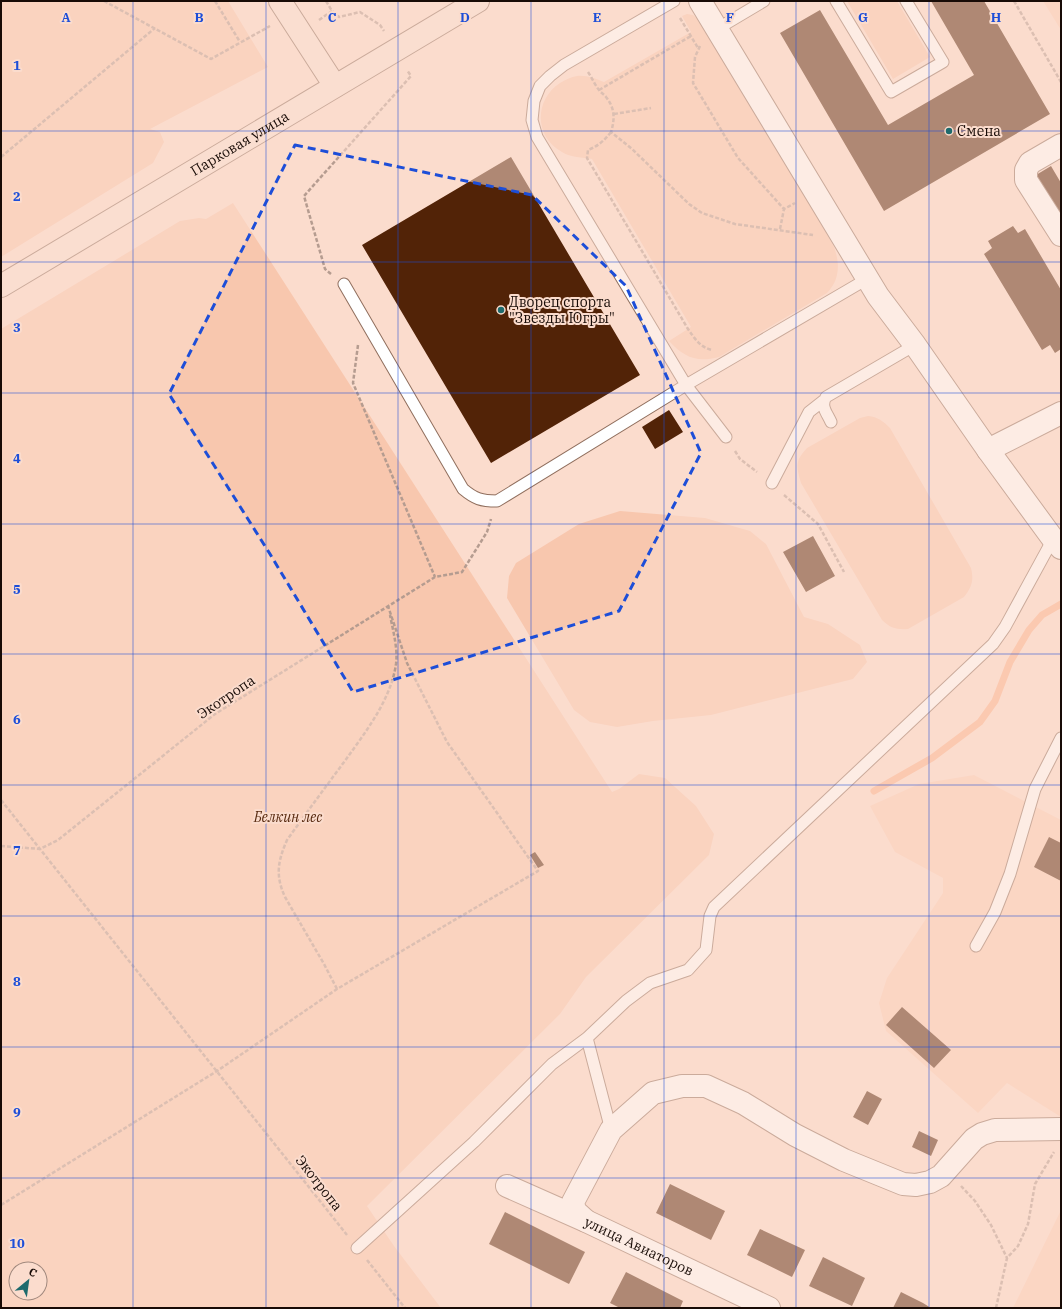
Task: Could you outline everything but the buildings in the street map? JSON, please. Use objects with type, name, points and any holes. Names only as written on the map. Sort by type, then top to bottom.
[{"type":"main road","points":[[280,1],[335,86]]},
{"type":"main road","name":"Парковая улица","points":[[1,286],[478,1]]},
{"type":"street","points":[[700,1],[878,296],[915,345],[988,450],[1057,544]]},
{"type":"street","points":[[1061,145],[1030,164],[1026,170],[1026,180],[1061,235]]},
{"type":"street","points":[[988,450],[1061,414]]},
{"type":"street","points":[[586,1221],[576,1211],[573,1202],[611,1130],[654,1093],[682,1086],[706,1086],[743,1103],[795,1135],[844,1160],[903,1184],[916,1185],[930,1182],[941,1176],[974,1140],[982,1134],[995,1130],[1059,1137]]},
{"type":"street","name":"улица Авиаторов","points":[[507,1186],[586,1221],[769,1308]]},
{"type":"lane","points":[[717,29],[764,1]]},
{"type":"lane","points":[[836,1],[891,92],[943,62],[906,1]]},
{"type":"lane","points":[[673,2],[564,65],[550,76],[540,86],[534,101],[532,120],[536,137],[686,385],[726,437]]},
{"type":"lane","points":[[344,284],[463,489],[473,497],[484,501],[497,501],[686,385],[867,278]]},
{"type":"lane","points":[[772,483],[809,412],[826,397],[915,345]]},
{"type":"lane","points":[[823,401],[823,406],[831,422]]},
{"type":"lane","points":[[357,1248],[474,1142],[552,1064],[587,1038],[626,1001],[650,983],[688,970],[706,950],[710,916],[714,907],[993,644],[1057,544]]},
{"type":"lane","points":[[976,946],[995,912],[1010,874],[1035,789],[1061,738]]},
{"type":"lane","points":[[587,1038],[611,1130]]},
{"type":"path","points":[[104,1],[212,59],[270,26],[318,20],[332,11]]},
{"type":"path","points":[[215,1],[240,42]]},
{"type":"path","points":[[325,270],[304,196],[411,76],[380,25],[360,12],[340,17],[332,11],[326,1]]},
{"type":"path","points":[[1014,1],[1061,82]]},
{"type":"path","points":[[673,2],[698,48]]},
{"type":"path","points":[[1,157],[155,28]]},
{"type":"path","points":[[717,29],[709,35],[698,48],[695,57],[693,83],[738,158],[784,209]]},
{"type":"path","points":[[599,90],[691,36]]},
{"type":"path","points":[[579,57],[599,90],[606,96],[612,106],[614,114],[614,122],[611,132],[605,140],[588,150],[587,158],[688,329],[696,341],[703,347],[716,352]]},
{"type":"path","points":[[614,114],[651,108]]},
{"type":"path","points":[[611,132],[632,149],[689,204],[702,213],[735,224],[780,229],[828,237],[841,233]]},
{"type":"path","points":[[784,209],[816,192]]},
{"type":"path","points":[[780,229],[784,209]]},
{"type":"path","points":[[361,315],[353,383],[435,577]]},
{"type":"path","points":[[726,437],[740,459],[772,483],[818,524],[844,572]]},
{"type":"path","name":"Экотропа","points":[[40,849],[58,840],[215,714],[435,577],[462,572],[487,532],[497,501]]},
{"type":"path","points":[[336,989],[324,964],[285,897],[280,885],[278,872],[280,856],[287,840],[367,731],[383,702],[393,679],[396,662],[395,644],[388,606]]},
{"type":"path","points":[[1,1205],[217,1071],[336,989],[538,871],[447,742],[407,663],[388,606]]},
{"type":"path","name":"Экотропа","points":[[1,800],[405,1308]]},
{"type":"path","points":[[1,846],[40,849]]},
{"type":"path","points":[[996,1308],[1007,1258],[1018,1246],[1028,1224],[1035,1184],[1059,1137]]},
{"type":"path","points":[[944,1172],[951,1176],[975,1201],[991,1225],[1007,1258]]},
{"type":"highlighted area","points":[[295,145],[532,195],[626,286],[701,453],[619,611],[353,692],[270,554],[169,394]]},
{"type":"shaded area","points":[[1043,1],[1061,1],[1061,30]]},
{"type":"shaded area","points":[[974,775],[1061,820],[1061,1117],[1007,1083],[978,1113],[886,1031],[879,1003],[887,978],[943,893],[943,878],[895,852],[870,806],[919,784]]},
{"type":"shaded area","points":[[1061,1210],[1061,1308],[1013,1308]]},
{"type":"green space","points":[[1,1],[228,1],[268,67],[150,129],[160,132],[164,142],[153,163],[1,257],[1,227],[3,226],[1,225]]},
{"type":"green space","points":[[847,1],[897,1],[930,57],[893,79]]},
{"type":"green space","points":[[687,14],[693,15],[699,20],[806,197],[834,247],[838,265],[837,277],[827,293],[719,357],[711,359],[697,359],[685,355],[669,341],[691,327],[592,159],[569,155],[553,145],[546,137],[542,128],[541,118],[545,99],[551,90],[560,83],[577,76],[584,76],[604,82],[691,32],[682,16]]},
{"type":"green space","name":"Белкин лес","points":[[233,203],[612,792],[619,789],[639,774],[665,778],[696,806],[714,834],[709,855],[586,977],[560,1014],[367,1206],[394,1246],[441,1308],[1,1308],[1,329],[180,221],[199,218],[206,219]]},
{"type":"green space","points":[[868,416],[875,417],[890,428],[972,572],[972,583],[964,597],[908,629],[894,628],[882,620],[801,483],[798,472],[800,457],[807,448],[860,418]]},
{"type":"green space","points":[[620,511],[705,518],[750,531],[766,544],[804,617],[828,624],[860,645],[867,662],[853,679],[711,715],[653,721],[617,727],[590,722],[574,710],[507,598],[509,576],[516,563],[579,524]]},
{"type":"waterway","points":[[874,791],[932,758],[980,722],[995,701],[1010,662],[1029,630],[1042,615],[1061,604]]},
{"type":"place","name":"Смена","points":[[949,131]]},
{"type":"place","name":"Дворец спорта \"Звезды Югры\"","points":[[501,310]]}]
